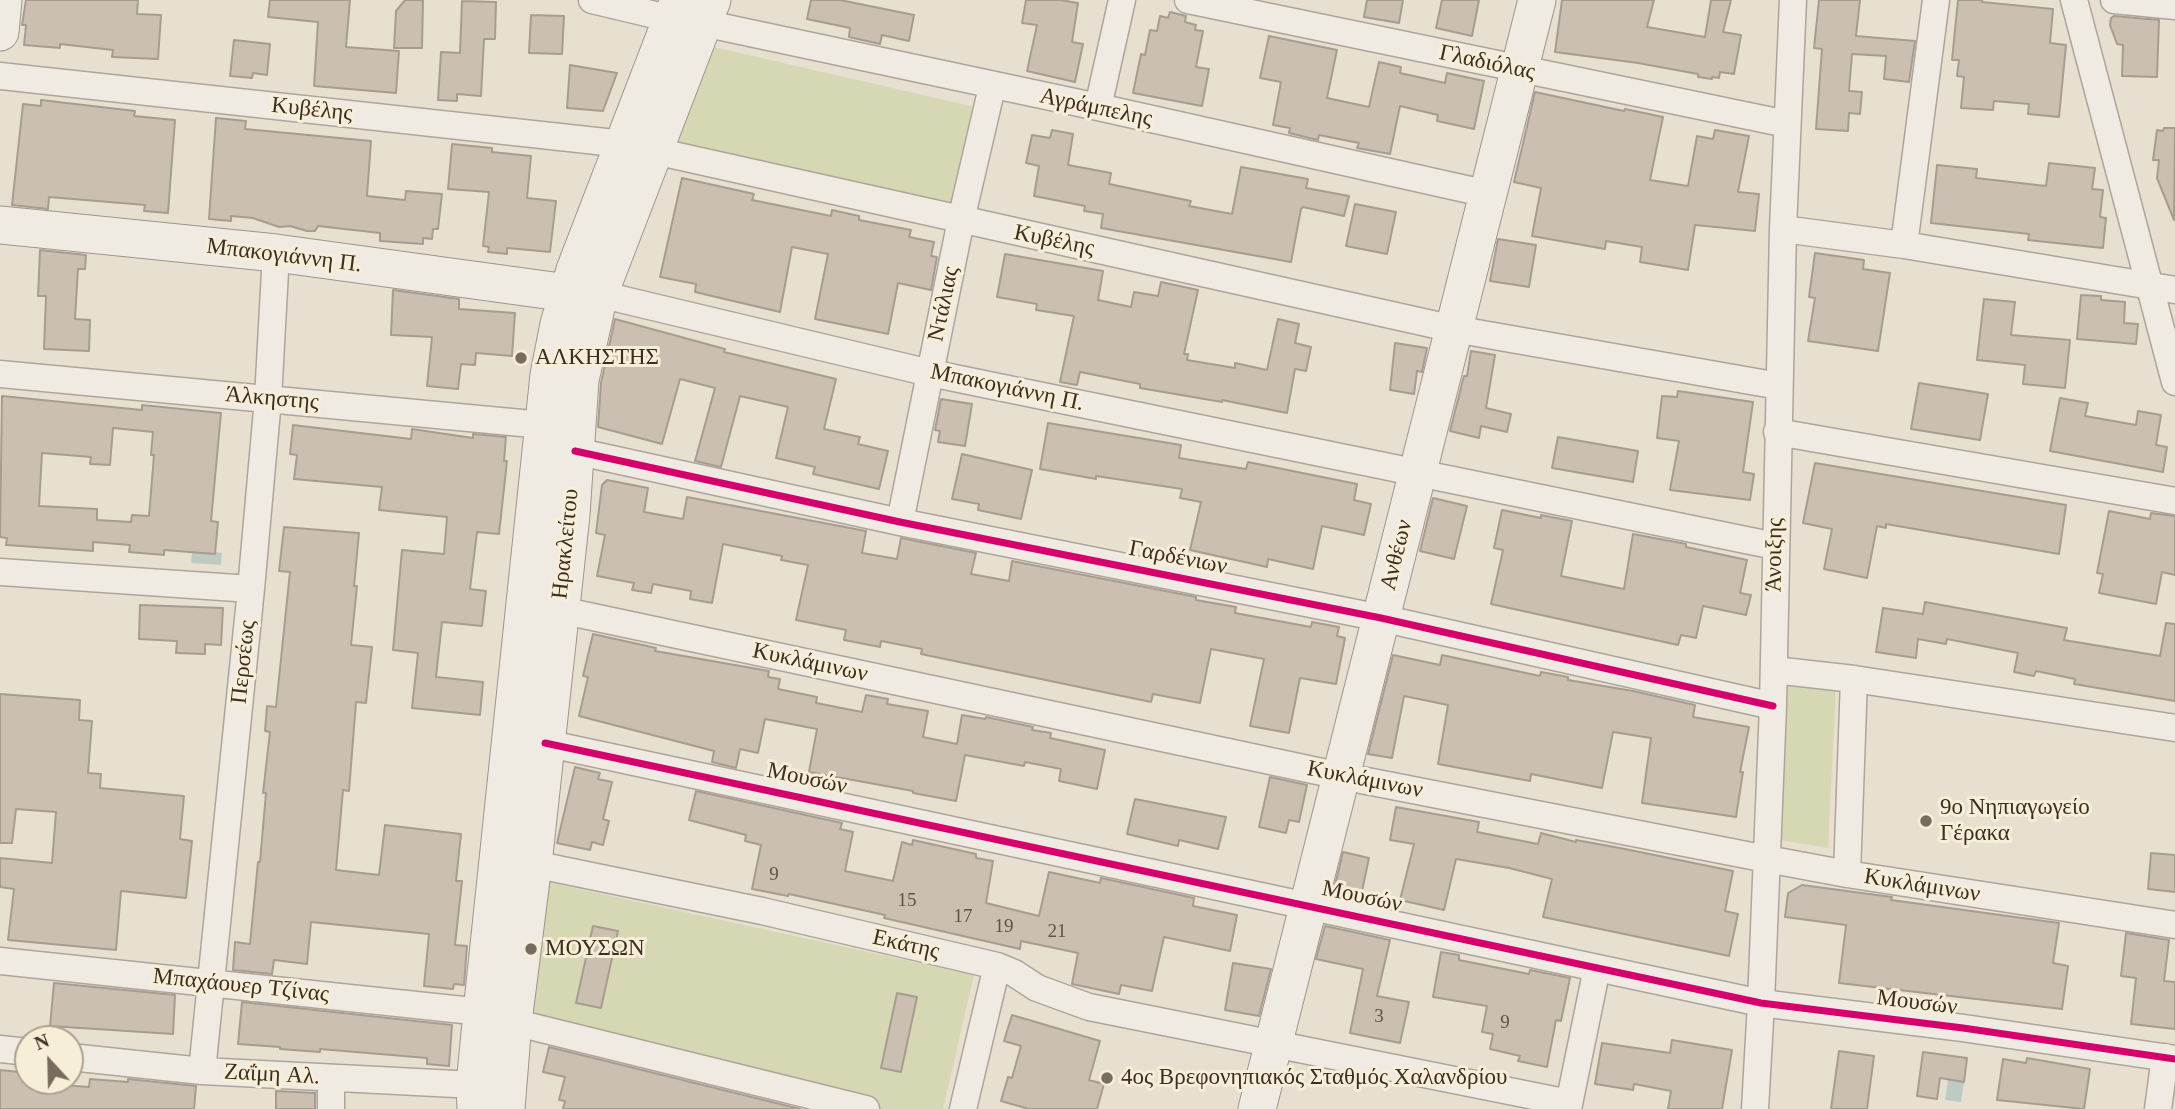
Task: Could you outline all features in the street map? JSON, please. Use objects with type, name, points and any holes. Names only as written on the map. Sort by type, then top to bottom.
[{"type":"street","name":"Αγράμπελης","points":[[592,0],[692,11],[992,86],[1488,194]]},
{"type":"street","points":[[1098,107],[1122,0]]},
{"type":"street","name":"Γλαδιόλας","points":[[1188,0],[1787,124]]},
{"type":"street","name":"Ανθέων","points":[[1256,1109],[1537,0]]},
{"type":"street","name":"Άνοιξης","points":[[1755,1109],[1773,706],[1777,432],[1793,0]]},
{"type":"street","points":[[1904,245],[1937,0]]},
{"type":"street","points":[[2074,0],[2162,288],[2175,382]]},
{"type":"street","points":[[2114,0],[2175,6]]},
{"type":"street","name":"Ηρακλείτου","points":[[506,1109],[497,1017],[543,425],[550,368],[559,324],[584,294],[692,11]]},
{"type":"street","name":"Κυβέλης","points":[[0,76],[639,147],[1454,329],[1779,386]]},
{"type":"street","name":"Ντάλιας","points":[[900,522],[961,220],[992,86]]},
{"type":"street","name":"Μπακογιάννη Π.","points":[[0,225],[276,253],[584,294],[930,373],[1775,546]]},
{"type":"street","points":[[1783,229],[1904,245],[2162,288]]},
{"type":"street","name":"Περσέως","points":[[202,1070],[251,589],[268,399],[276,253]]},
{"type":"street","name":"Ηρακλείτου","points":[[475,1097],[533,864],[571,515],[579,394],[577,361],[582,306],[578,298],[584,294]]},
{"type":"street","name":"Άλκηστης","points":[[0,374],[543,425]]},
{"type":"street","points":[[1777,432],[2175,501]]},
{"type":"street","name":"Γαρδένιων","points":[[575,451],[900,522],[1381,618],[1773,706]]},
{"type":"street","points":[[0,572],[251,589]]},
{"type":"street","name":"Κυκλάμινων","points":[[559,610],[1341,776],[1847,874],[2175,925]]},
{"type":"street","points":[[1774,670],[1854,679],[2175,728]]},
{"type":"street","points":[[1847,874],[1854,679]]},
{"type":"street","name":"Μουσών","points":[[545,743],[1761,1003],[2170,1058]]},
{"type":"street","name":"Εκάτης","points":[[533,864],[762,911],[997,966],[1038,988],[1089,1007],[1273,1042],[1568,1106]]},
{"type":"street","name":"Μπαχάουερ Τζίνας","points":[[0,961],[497,1017],[866,1109]]},
{"type":"street","points":[[962,1109],[997,966]]},
{"type":"street","points":[[1568,1106],[1597,968]]},
{"type":"street","name":"Ζαΐμη Αλ.","points":[[84,1058],[202,1070],[331,1078],[475,1097]]},
{"type":"street","points":[[2158,1109],[2170,1058]]},
{"type":"street","points":[[331,1078],[331,1109]]},
{"type":"green space","points":[[705,45],[975,107],[951,213],[668,150]]},
{"type":"green space","points":[[1784,680],[1836,688],[1828,848],[1780,840]]},
{"type":"green space","points":[[542,881],[974,975],[943,1109],[879,1109],[525,1022]]},
{"type":"shaded area","points":[[192,553],[222,553],[221,565],[191,563]]},
{"type":"shaded area","points":[[1948,1080],[1964,1082],[1961,1102],[1945,1100]]},
{"type":"building","points":[[26,0],[138,0],[137,14],[161,15],[158,59],[112,57],[113,50],[60,44],[60,48],[24,45],[26,25],[22,25]]},
{"type":"building","points":[[270,0],[350,0],[346,47],[399,51],[396,93],[314,86],[318,22],[268,17]]},
{"type":"building","points":[[405,0],[423,0],[422,48],[394,48],[396,11]]},
{"type":"building","points":[[811,0],[840,0],[914,15],[909,41],[882,35],[880,44],[849,37],[850,28],[807,19]]},
{"type":"building","points":[[1026,0],[1078,3],[1072,42],[1083,44],[1075,82],[1027,71],[1037,25],[1022,23]]},
{"type":"building","points":[[1367,0],[1403,0],[1399,23],[1364,17]]},
{"type":"building","points":[[1442,0],[1479,0],[1472,36],[1436,28]]},
{"type":"building","points":[[1562,0],[1654,0],[1647,27],[1705,37],[1711,0],[1731,0],[1723,32],[1741,35],[1734,74],[1720,72],[1719,78],[1712,79],[1638,63],[1555,52]]},
{"type":"building","points":[[1819,0],[1860,0],[1856,36],[1915,41],[1909,82],[1884,79],[1886,56],[1852,54],[1849,91],[1862,92],[1860,114],[1849,113],[1848,131],[1816,129],[1822,49],[1814,48]]},
{"type":"building","points":[[1958,0],[1982,0],[2053,9],[2050,43],[2066,45],[2059,117],[2028,114],[2029,104],[1994,101],[1993,110],[1961,108],[1964,77],[1957,76],[1959,60],[1952,60]]},
{"type":"building","points":[[462,1],[496,2],[495,39],[484,39],[481,96],[457,94],[457,101],[438,100],[441,52],[460,53]]},
{"type":"building","points":[[1170,12],[1186,16],[1185,22],[1196,25],[1195,30],[1203,31],[1196,67],[1209,69],[1202,106],[1133,93],[1141,54],[1145,55],[1150,30],[1157,31],[1160,16],[1168,18]]},
{"type":"building","points":[[531,15],[564,16],[562,54],[529,53]]},
{"type":"building","points":[[2114,16],[2159,20],[2157,77],[2122,76],[2123,45],[2117,44],[2110,25]]},
{"type":"building","points":[[1269,36],[1337,50],[1327,98],[1369,107],[1379,62],[1401,67],[1400,73],[1445,83],[1447,73],[1484,81],[1474,129],[1437,121],[1438,115],[1400,106],[1390,154],[1357,148],[1359,143],[1319,135],[1318,140],[1289,133],[1290,128],[1273,125],[1281,82],[1260,78]]},
{"type":"building","points":[[234,40],[270,44],[267,75],[253,73],[252,78],[230,76]]},
{"type":"building","points":[[570,65],[617,73],[603,111],[567,108]]},
{"type":"building","points":[[1535,92],[1663,117],[1650,180],[1688,186],[1697,136],[1713,139],[1715,130],[1749,136],[1738,192],[1759,194],[1755,231],[1695,225],[1688,270],[1640,262],[1642,247],[1606,241],[1605,249],[1532,236],[1541,188],[1514,182]]},
{"type":"building","points":[[41,100],[135,111],[134,116],[175,120],[168,213],[144,211],[145,205],[49,197],[48,209],[12,205],[23,104],[41,106]]},
{"type":"building","points":[[216,118],[246,121],[245,129],[371,141],[367,196],[405,200],[406,191],[442,194],[438,229],[433,229],[432,239],[423,238],[423,244],[380,241],[380,233],[318,226],[315,231],[290,226],[279,227],[253,218],[231,216],[231,221],[209,219]]},
{"type":"building","points":[[2164,128],[2175,128],[2174,220],[2157,178],[2159,160],[2153,160],[2157,130],[2163,131]]},
{"type":"building","points":[[1052,130],[1073,134],[1068,165],[1111,173],[1109,184],[1191,201],[1189,206],[1232,214],[1241,167],[1308,179],[1306,188],[1349,196],[1344,216],[1303,207],[1291,262],[1101,228],[1103,214],[1084,211],[1085,206],[1034,196],[1039,166],[1026,163],[1032,135],[1050,138]]},
{"type":"building","points":[[452,144],[531,156],[527,198],[556,201],[550,252],[507,248],[507,254],[488,252],[489,247],[483,246],[489,192],[448,189]]},
{"type":"building","points":[[2049,163],[2095,168],[2092,189],[2103,190],[2100,217],[2106,218],[2103,248],[2028,240],[2029,234],[1931,223],[1937,165],[1977,169],[1976,178],[2046,186]]},
{"type":"building","points":[[682,178],[754,194],[752,200],[831,216],[832,210],[859,216],[859,220],[911,230],[909,237],[934,242],[931,256],[937,257],[931,290],[898,283],[888,334],[815,319],[828,254],[792,247],[780,312],[695,292],[696,284],[660,277]]},
{"type":"building","points":[[1355,204],[1396,212],[1387,254],[1346,246]]},
{"type":"building","points":[[1498,239],[1536,245],[1529,287],[1490,281]]},
{"type":"building","points":[[40,250],[86,255],[85,269],[78,269],[75,319],[90,320],[89,351],[44,349],[46,296],[38,296]]},
{"type":"building","points":[[1815,253],[1864,260],[1863,269],[1890,273],[1878,351],[1808,341],[1815,298],[1809,297]]},
{"type":"building","points":[[1005,254],[1103,271],[1098,300],[1131,307],[1134,292],[1158,296],[1161,282],[1198,290],[1184,354],[1188,354],[1187,360],[1235,368],[1235,363],[1267,370],[1278,319],[1299,324],[1295,343],[1311,347],[1306,371],[1295,369],[1287,413],[1140,388],[1140,384],[1080,372],[1077,385],[1060,382],[1074,316],[1036,310],[1037,304],[997,297]]},
{"type":"building","points":[[393,290],[459,299],[459,309],[515,313],[512,356],[476,353],[475,365],[461,364],[458,389],[427,386],[432,337],[391,335]]},
{"type":"building","points":[[2081,295],[2101,296],[2101,300],[2125,302],[2124,323],[2138,324],[2136,344],[2077,339]]},
{"type":"building","points":[[1984,299],[2015,302],[2011,335],[2070,340],[2065,388],[2023,384],[2025,365],[1977,360]]},
{"type":"building","points":[[615,319],[725,349],[724,352],[836,379],[824,429],[860,437],[858,444],[888,451],[879,489],[813,474],[815,467],[776,458],[788,407],[740,396],[721,467],[695,461],[715,388],[680,379],[662,444],[598,427],[601,383]]},
{"type":"building","points":[[1395,343],[1427,348],[1422,372],[1417,371],[1414,394],[1390,390]]},
{"type":"building","points":[[1471,351],[1495,355],[1486,408],[1511,414],[1507,432],[1481,426],[1479,438],[1450,431],[1464,376],[1467,376]]},
{"type":"building","points":[[1919,383],[1988,394],[1980,440],[1911,429]]},
{"type":"building","points":[[1678,391],[1753,402],[1743,472],[1754,474],[1750,500],[1670,490],[1679,441],[1657,438],[1662,396],[1677,397]]},
{"type":"building","points":[[2,396],[142,410],[142,405],[221,413],[211,521],[218,522],[215,554],[164,550],[164,555],[129,552],[130,545],[93,542],[93,551],[6,545],[7,538],[0,537]],"holes":[[[113,428],[153,432],[149,516],[132,515],[131,522],[97,520],[97,509],[39,506],[42,453],[91,457],[90,464],[110,465]]]},
{"type":"building","points":[[2060,398],[2088,403],[2085,416],[2136,425],[2138,411],[2161,415],[2156,445],[2167,447],[2163,472],[2050,451]]},
{"type":"building","points":[[941,399],[972,404],[965,446],[938,442],[940,431],[935,430]]},
{"type":"building","points":[[1048,423],[1181,445],[1179,458],[1246,469],[1248,462],[1357,484],[1354,500],[1371,504],[1364,535],[1322,526],[1313,569],[1268,559],[1267,567],[1190,550],[1201,502],[1180,498],[1182,489],[1040,469]]},
{"type":"building","points":[[293,425],[411,439],[412,429],[473,438],[473,434],[506,437],[504,461],[507,461],[499,534],[477,532],[470,589],[486,591],[482,626],[442,622],[436,677],[483,682],[480,715],[412,708],[418,653],[393,650],[402,550],[444,554],[447,517],[379,510],[382,487],[294,479],[297,455],[290,454]]},
{"type":"building","points":[[1558,437],[1638,451],[1633,482],[1552,468]]},
{"type":"building","points":[[962,454],[1032,470],[1021,519],[978,510],[979,504],[952,499]]},
{"type":"building","points":[[1815,463],[2066,505],[2059,554],[1886,524],[1886,528],[1877,526],[1867,578],[1824,569],[1832,529],[1803,523]]},
{"type":"building","points":[[607,480],[648,488],[644,512],[683,519],[687,497],[866,531],[862,553],[897,559],[901,538],[976,553],[971,574],[1009,581],[1012,561],[1196,597],[1196,600],[1236,607],[1235,613],[1311,627],[1312,622],[1339,627],[1337,636],[1345,638],[1336,684],[1300,678],[1289,733],[1250,726],[1264,659],[1211,649],[1200,703],[1153,694],[1151,702],[921,654],[922,649],[881,641],[880,647],[844,640],[846,630],[796,620],[808,565],[781,560],[782,556],[723,544],[712,603],[690,599],[691,591],[653,584],[651,593],[632,590],[634,583],[597,576],[605,535],[596,533],[602,485]]},
{"type":"building","points":[[1433,498],[1467,506],[1454,559],[1420,551]]},
{"type":"building","points":[[1502,510],[1572,521],[1561,576],[1624,589],[1633,534],[1747,560],[1740,593],[1751,595],[1746,615],[1703,606],[1696,638],[1681,635],[1678,645],[1491,604],[1503,550],[1494,548]]},
{"type":"building","points":[[2109,511],[2150,519],[2151,513],[2175,516],[2175,575],[2162,572],[2156,604],[2099,593],[2103,574],[2097,573]]},
{"type":"building","points":[[284,527],[359,533],[351,645],[372,647],[366,703],[356,702],[349,791],[343,790],[336,870],[379,875],[385,825],[461,834],[456,881],[462,881],[455,945],[467,946],[464,985],[454,984],[453,989],[424,986],[429,934],[311,922],[307,964],[274,960],[272,974],[233,970],[235,942],[250,944],[260,862],[266,793],[263,793],[270,732],[265,731],[267,706],[276,707],[290,572],[279,571]]},
{"type":"building","points":[[1925,602],[2067,628],[2064,640],[2160,656],[2166,623],[2175,624],[2175,701],[2074,684],[2075,679],[2036,671],[2034,676],[2014,672],[2018,653],[1947,639],[1946,644],[1918,639],[1916,658],[1876,652],[1883,608],[1923,614]]},
{"type":"building","points":[[140,605],[223,608],[221,645],[205,644],[205,654],[176,653],[177,641],[139,639]]},
{"type":"building","points":[[593,634],[656,648],[655,651],[769,671],[768,677],[780,679],[778,689],[817,697],[816,703],[862,712],[866,695],[888,699],[887,704],[928,711],[923,737],[957,744],[962,715],[1033,727],[1032,730],[1051,733],[1050,738],[1105,750],[1097,789],[1059,781],[1061,769],[1025,762],[1024,766],[965,755],[956,801],[809,772],[817,729],[765,719],[758,753],[740,749],[736,768],[712,762],[714,751],[579,716],[588,677],[583,676]]},
{"type":"building","points":[[1393,655],[1440,665],[1442,655],[1540,676],[1541,672],[1568,677],[1568,680],[1695,705],[1693,717],[1749,727],[1740,772],[1743,772],[1736,817],[1642,803],[1651,738],[1613,732],[1602,788],[1531,774],[1530,781],[1438,764],[1448,705],[1404,696],[1392,758],[1368,754]]},
{"type":"building","points":[[0,694],[80,700],[79,720],[92,721],[88,773],[101,774],[100,788],[184,796],[180,839],[192,841],[186,898],[121,891],[116,950],[8,940],[14,889],[0,887],[0,858],[52,863],[56,812],[16,809],[12,843],[0,843]]},
{"type":"building","points":[[575,767],[600,773],[598,779],[612,782],[603,819],[609,821],[603,845],[592,842],[590,850],[557,843]]},
{"type":"building","points":[[1270,777],[1307,785],[1299,822],[1289,820],[1286,833],[1259,827]]},
{"type":"building","points":[[696,791],[842,823],[840,829],[853,832],[845,871],[893,881],[902,842],[912,845],[913,840],[976,854],[976,858],[993,861],[986,903],[1039,916],[1049,872],[1100,883],[1101,878],[1194,898],[1193,906],[1237,915],[1230,951],[1164,937],[1152,991],[1121,985],[1119,994],[1072,984],[1078,953],[1021,941],[1020,949],[884,918],[885,915],[789,894],[788,896],[752,889],[761,845],[745,841],[746,835],[689,820]]},
{"type":"building","points":[[1135,799],[1226,817],[1218,849],[1179,840],[1178,846],[1127,834]]},
{"type":"building","points":[[1396,807],[1479,822],[1477,832],[1538,844],[1541,833],[1733,871],[1725,911],[1738,914],[1729,956],[1543,917],[1552,879],[1509,868],[1456,859],[1444,910],[1400,900],[1414,844],[1390,840]]},
{"type":"building","points":[[1343,852],[1369,858],[1362,891],[1335,885]]},
{"type":"building","points":[[2151,853],[2175,855],[2175,892],[2148,889]]},
{"type":"building","points":[[1802,885],[2059,923],[2053,963],[2068,966],[2062,1009],[1839,983],[1846,925],[1785,917],[1788,893]]},
{"type":"building","points":[[593,926],[618,931],[601,1008],[576,1003]]},
{"type":"building","points":[[1325,926],[1390,940],[1377,996],[1409,1002],[1400,1043],[1350,1033],[1363,969],[1316,959]]},
{"type":"building","points":[[2126,933],[2169,940],[2164,981],[2175,982],[2175,1029],[2131,1024],[2136,978],[2121,976]]},
{"type":"building","points":[[1441,952],[1459,955],[1459,960],[1529,974],[1530,970],[1570,978],[1561,1021],[1556,1020],[1547,1067],[1518,1061],[1520,1056],[1490,1049],[1493,1034],[1482,1032],[1487,1006],[1433,997]]},
{"type":"building","points":[[1233,963],[1271,969],[1259,1016],[1225,1010]]},
{"type":"building","points":[[54,983],[175,995],[173,1034],[84,1028],[84,1025],[50,1025]]},
{"type":"building","points":[[897,993],[917,997],[901,1072],[881,1068]]},
{"type":"building","points":[[242,1002],[452,1025],[449,1066],[427,1064],[427,1058],[238,1044]]},
{"type":"building","points":[[1012,1015],[1100,1041],[1089,1080],[1104,1084],[1097,1109],[1029,1109],[1001,1101],[1008,1077],[1012,1078],[1021,1046],[1004,1041]]},
{"type":"building","points":[[1672,1040],[1732,1050],[1722,1109],[1668,1109],[1671,1091],[1634,1084],[1633,1090],[1595,1084],[1602,1043],[1670,1053]]},
{"type":"building","points":[[549,1047],[800,1109],[563,1109],[565,1101],[559,1100],[565,1077],[543,1072]]},
{"type":"building","points":[[1839,1051],[1874,1056],[1867,1109],[1831,1109]]},
{"type":"building","points":[[1923,1052],[1967,1058],[1964,1082],[1940,1078],[1937,1099],[1917,1096]]},
{"type":"building","points":[[2027,1058],[2090,1069],[2084,1109],[1997,1100],[2003,1059],[2026,1063]]},
{"type":"building","points":[[0,1070],[14,1072],[14,1095],[84,1095],[84,1087],[89,1087],[90,1079],[128,1082],[128,1079],[196,1086],[194,1109],[0,1109]]},
{"type":"building","points":[[276,1091],[315,1093],[315,1109],[276,1109]]},
{"type":"cycle path","points":[[575,451],[900,522],[1381,618],[1773,706]]},
{"type":"cycle path","points":[[545,743],[1761,1003],[1963,1028],[2175,1059]]},
{"type":"place","name":"ΑΛΚΗΣΤΗΣ","points":[[521,358]]},
{"type":"place","name":"9ο Νηπιαγωγείο Γέρακα","points":[[1926,821]]},
{"type":"place","name":"ΜΟΥΣΩΝ","points":[[531,949]]},
{"type":"place","name":"4ος Βρεφονηπιακός Σταθμός Χαλανδρίου","points":[[1107,1078]]}]
